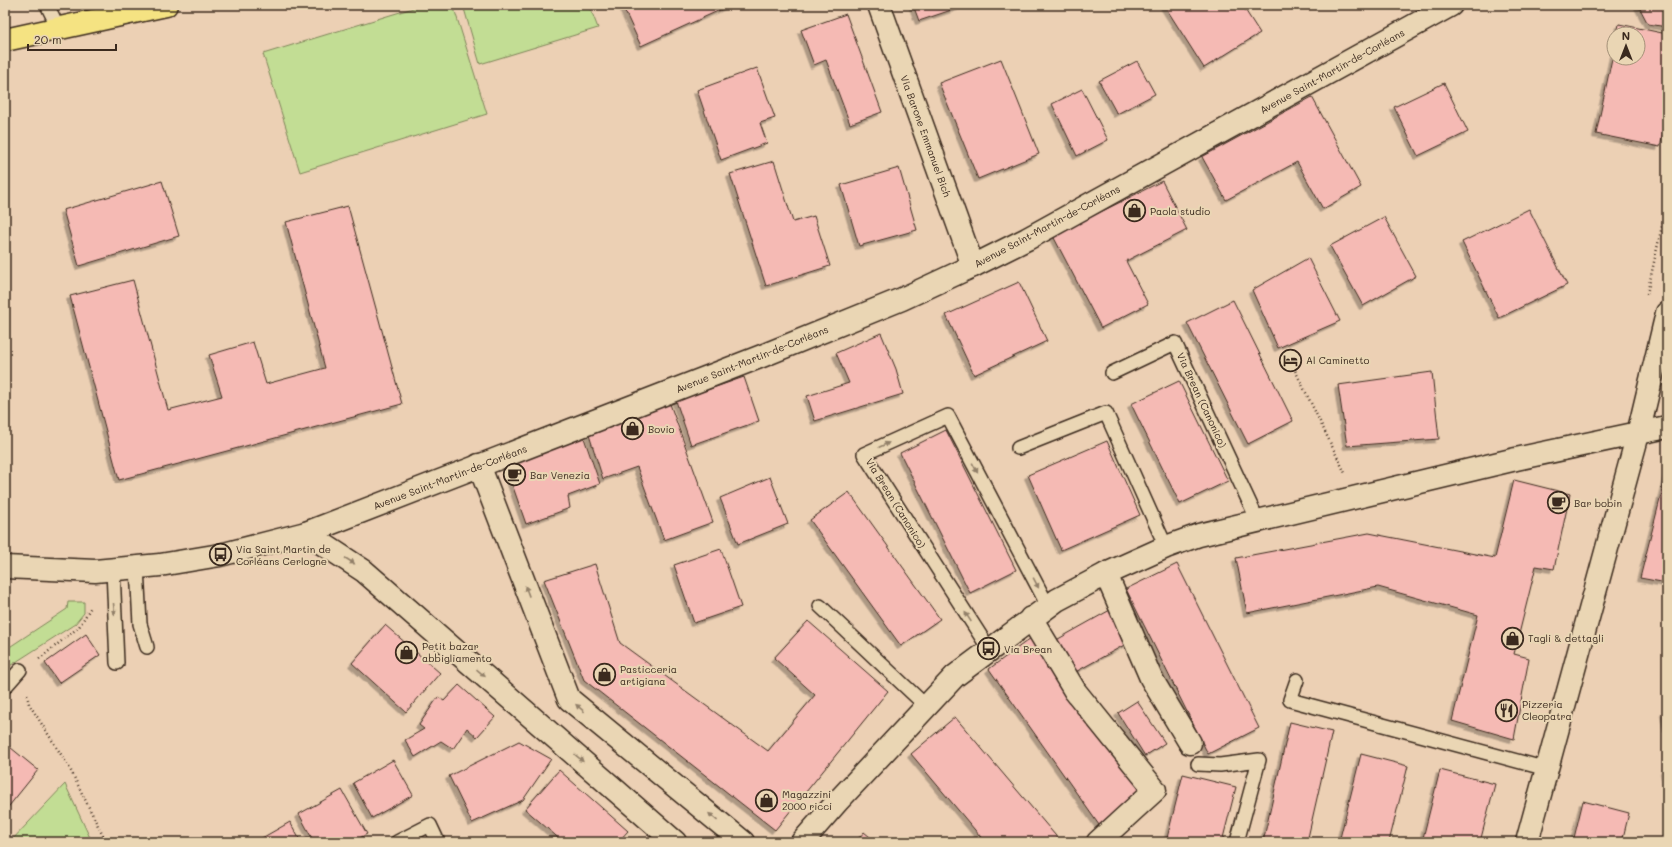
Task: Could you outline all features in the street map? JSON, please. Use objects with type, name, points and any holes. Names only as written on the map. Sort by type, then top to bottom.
[{"type":"main road","points":[[5,40],[58,27],[166,5]]},
{"type":"street","name":"Via Barone Emmanuel Bich","points":[[879,5],[973,266]]},
{"type":"street","name":"Avenue Saint-Martin-de-Corléans","points":[[5,567],[104,570],[160,565],[220,555],[306,533],[762,356],[902,299],[1027,239],[1450,5]]},
{"type":"street","points":[[1527,842],[1638,434],[1667,313]]},
{"type":"street","points":[[802,842],[837,802],[955,676],[1039,612],[1106,574],[1166,546],[1199,535],[1516,459],[1667,427]]},
{"type":"street","points":[[479,465],[569,699],[743,842]]},
{"type":"street","points":[[306,533],[364,570],[675,842]]},
{"type":"street","points":[[1106,574],[1152,678],[1190,744]]},
{"type":"street","points":[[1039,612],[1075,691],[1155,790],[1098,842]]},
{"type":"lane","points":[[47,5],[58,27]]},
{"type":"lane","name":"Via Brean (Canonico)","points":[[1112,373],[1175,343],[1258,521]]},
{"type":"lane","points":[[1018,448],[1106,413],[1166,546]]},
{"type":"lane","name":"Via Brean (Canonico)","points":[[989,649],[864,454],[948,416],[1039,612]]},
{"type":"lane","points":[[138,567],[140,624],[147,647]]},
{"type":"lane","points":[[104,570],[117,663]]},
{"type":"lane","points":[[820,606],[926,706]]},
{"type":"lane","points":[[5,687],[20,670]]},
{"type":"lane","points":[[1297,680],[1290,700],[1547,769]]},
{"type":"lane","points":[[1198,764],[1220,764],[1258,760],[1237,842]]},
{"type":"lane","points":[[397,842],[430,825],[438,842]]},
{"type":"path","points":[[1290,360],[1357,498]]},
{"type":"path","points":[[104,570],[94,602],[82,624],[39,659],[20,670],[29,704],[68,768],[106,842]]},
{"type":"green space","points":[[423,5],[453,5],[487,114],[300,172],[263,54]]},
{"type":"green space","points":[[463,5],[589,5],[598,28],[480,64]]},
{"type":"green space","points":[[68,602],[84,602],[84,613],[75,624],[5,669],[5,650],[67,609]]},
{"type":"green space","points":[[65,784],[92,842],[10,842]]},
{"type":"building","points":[[622,5],[731,5],[641,46]]},
{"type":"building","points":[[913,5],[966,5],[919,21]]},
{"type":"building","points":[[1164,5],[1242,5],[1260,33],[1204,68]]},
{"type":"building","points":[[1638,5],[1667,5],[1667,27],[1648,24]]},
{"type":"building","points":[[846,14],[882,112],[850,124],[826,60],[814,65],[801,30]]},
{"type":"building","points":[[1646,30],[1667,34],[1667,113],[1660,147],[1596,134],[1610,66],[1646,66]]},
{"type":"building","points":[[1001,59],[1039,154],[978,179],[939,83]]},
{"type":"building","points":[[1137,61],[1155,94],[1117,114],[1099,81]]},
{"type":"building","points":[[757,68],[775,118],[760,123],[767,143],[721,160],[697,90]]},
{"type":"building","points":[[1444,83],[1468,132],[1418,156],[1394,107]]},
{"type":"building","points":[[1082,89],[1108,140],[1077,156],[1052,104]]},
{"type":"building","points":[[1312,97],[1361,187],[1323,209],[1297,162],[1226,200],[1202,157]]},
{"type":"building","points":[[774,161],[793,222],[814,216],[830,266],[766,286],[730,174]]},
{"type":"building","points":[[899,168],[917,230],[859,246],[841,185]]},
{"type":"building","points":[[162,181],[179,236],[79,266],[63,210]]},
{"type":"building","points":[[1162,181],[1187,230],[1126,261],[1148,304],[1101,328],[1053,236]]},
{"type":"building","points":[[348,206],[402,404],[119,480],[70,296],[133,280],[168,410],[222,396],[209,355],[253,342],[266,384],[325,368],[286,222]]},
{"type":"building","points":[[1529,209],[1567,285],[1499,318],[1462,242]]},
{"type":"building","points":[[1384,217],[1416,276],[1363,306],[1330,246]]},
{"type":"building","points":[[1308,258],[1340,321],[1278,348],[1252,290]]},
{"type":"building","points":[[1019,282],[1047,341],[974,375],[946,315]]},
{"type":"building","points":[[5,284],[8,300],[5,300]]},
{"type":"building","points":[[1233,300],[1293,421],[1248,444],[1187,323]]},
{"type":"building","points":[[881,333],[896,369],[903,394],[815,421],[807,396],[849,383],[836,353]]},
{"type":"building","points":[[1432,372],[1439,439],[1347,446],[1338,385]]},
{"type":"building","points":[[744,377],[759,421],[691,445],[676,401]]},
{"type":"building","points":[[1179,381],[1228,481],[1180,504],[1131,404]]},
{"type":"building","points":[[670,404],[713,522],[664,540],[637,467],[603,479],[589,435]]},
{"type":"building","points":[[946,430],[1016,570],[970,593],[900,453]]},
{"type":"building","points":[[583,435],[600,484],[568,496],[570,508],[526,524],[506,467]]},
{"type":"building","points":[[1107,441],[1140,515],[1061,550],[1028,475]]},
{"type":"building","points":[[1667,472],[1667,583],[1640,578]]},
{"type":"building","points":[[770,477],[788,524],[738,544],[720,498]]},
{"type":"building","points":[[1514,480],[1570,494],[1554,569],[1536,566],[1514,654],[1529,658],[1514,739],[1452,721],[1478,615],[1378,587],[1247,613],[1236,558],[1369,533],[1495,558]]},
{"type":"building","points":[[849,492],[940,619],[901,646],[810,520]]},
{"type":"building","points":[[721,549],[741,607],[694,623],[674,565]]},
{"type":"building","points":[[595,564],[620,643],[768,751],[815,695],[774,658],[808,621],[888,691],[775,830],[584,680],[544,580]]},
{"type":"building","points":[[1177,564],[1259,728],[1208,754],[1126,589]]},
{"type":"building","points":[[1110,610],[1128,643],[1070,675],[1051,643]]},
{"type":"building","points":[[385,625],[440,673],[406,712],[352,663]]},
{"type":"building","points":[[86,634],[100,655],[59,683],[45,663]]},
{"type":"building","points":[[1031,638],[1143,794],[1099,825],[989,669]]},
{"type":"building","points":[[459,685],[495,717],[477,737],[467,728],[453,749],[441,741],[415,757],[405,740],[424,729],[419,725],[438,697],[444,701]]},
{"type":"building","points":[[1137,701],[1165,743],[1145,756],[1118,713]]},
{"type":"building","points":[[1667,711],[1667,729],[1664,712]]},
{"type":"building","points":[[955,717],[1061,842],[985,842],[911,754]]},
{"type":"building","points":[[1290,722],[1332,732],[1307,842],[1263,842]]},
{"type":"building","points":[[519,741],[551,759],[523,800],[472,823],[449,776]]},
{"type":"building","points":[[5,743],[38,770],[5,811]]},
{"type":"building","points":[[1361,754],[1408,766],[1389,842],[1339,842]]},
{"type":"building","points":[[393,760],[413,795],[372,818],[353,783]]},
{"type":"building","points":[[1667,765],[1667,785],[1664,770]]},
{"type":"building","points":[[559,770],[628,831],[618,842],[563,842],[525,809]]},
{"type":"building","points":[[1440,770],[1495,784],[1480,842],[1422,842]]},
{"type":"building","points":[[1183,774],[1236,787],[1222,842],[1166,842]]},
{"type":"building","points":[[342,790],[367,834],[352,842],[314,842],[299,814]]},
{"type":"building","points":[[1583,801],[1629,813],[1622,842],[1573,842]]},
{"type":"building","points":[[290,822],[301,842],[255,842]]},
{"type":"building","points":[[864,832],[876,842],[856,842]]},
{"type":"place","name":"Paola studio","points":[[1135,211]]},
{"type":"place","name":"Al Caminetto","points":[[1290,360]]},
{"type":"place","name":"Bovio","points":[[632,429]]},
{"type":"place","name":"Bar Venezia","points":[[515,475]]},
{"type":"place","name":"Bar bobin","points":[[1559,503]]},
{"type":"place","name":"Via Saint Martin de Corléans Cerlogne","points":[[220,555]]},
{"type":"place","name":"Tagli & dettagli","points":[[1512,638]]},
{"type":"place","name":"Via Brean","points":[[989,649]]},
{"type":"place","name":"Petit bazar abbigliamento","points":[[407,652]]},
{"type":"place","name":"Pasticceria artigiana","points":[[605,675]]},
{"type":"place","name":"Pizzeria Cleopatra","points":[[1507,710]]},
{"type":"place","name":"Magazzini 2000 ricci","points":[[767,800]]}]
